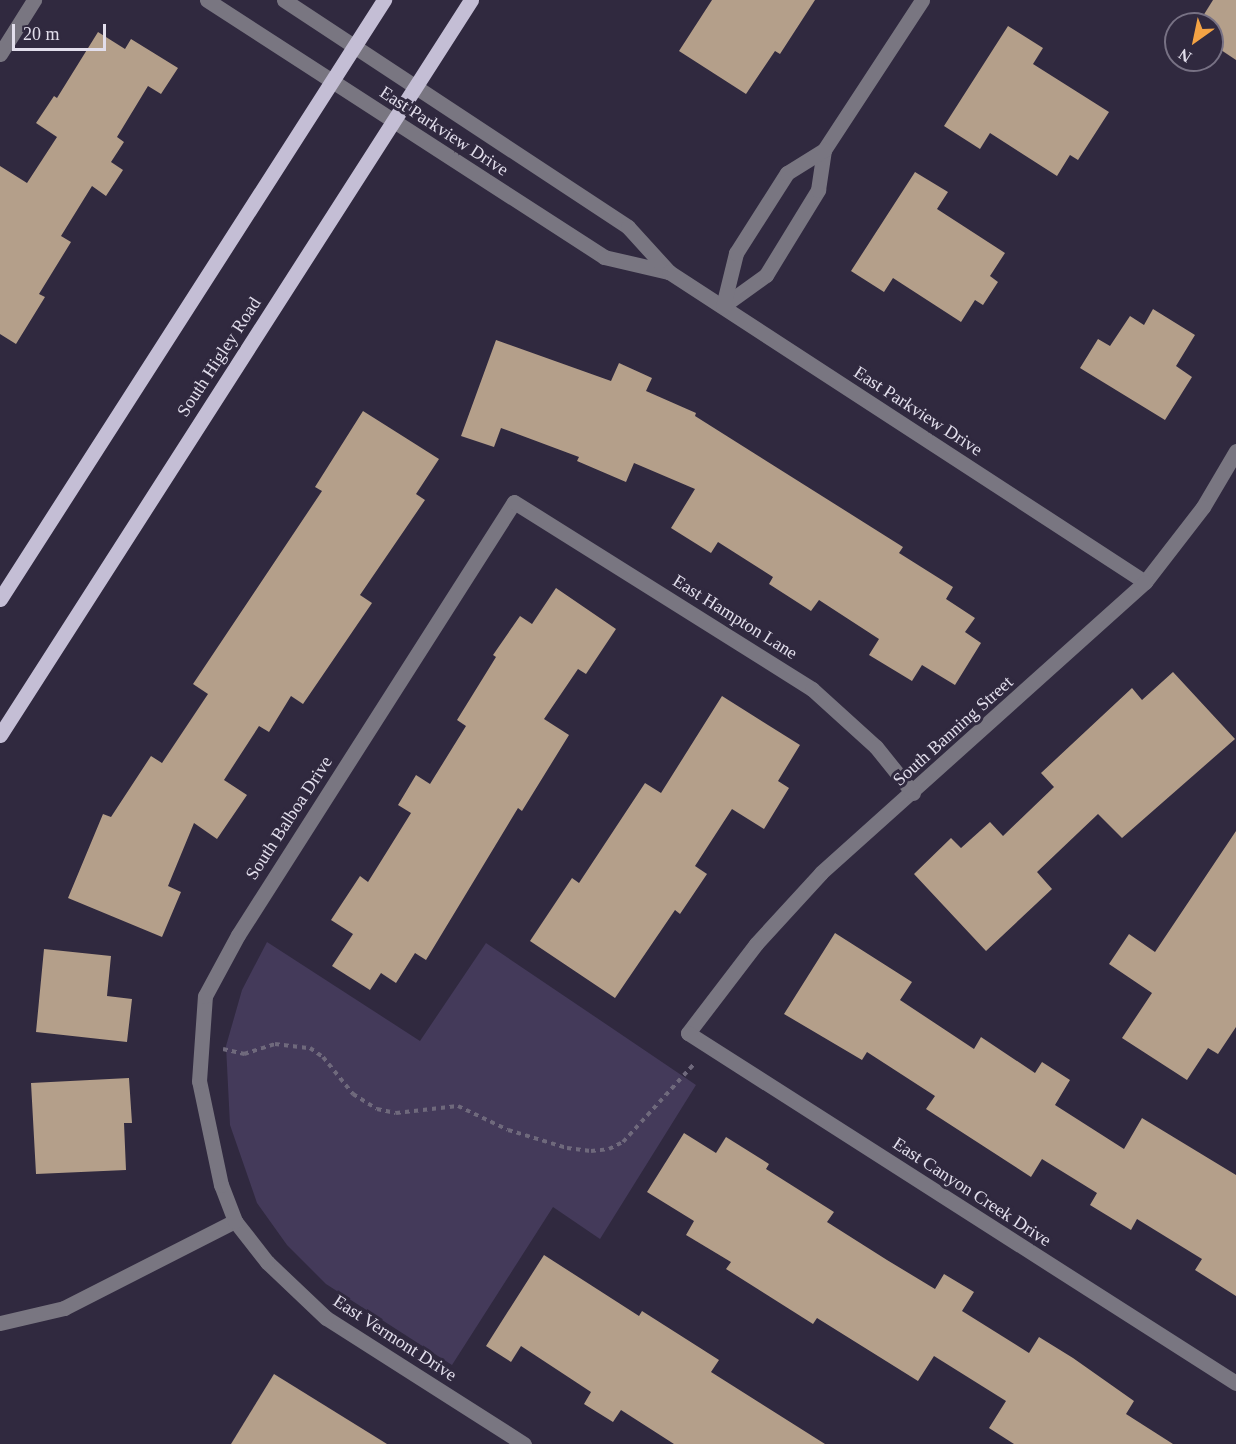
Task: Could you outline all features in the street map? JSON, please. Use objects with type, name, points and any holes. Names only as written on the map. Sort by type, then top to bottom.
[{"type":"main road","points":[[0,599],[384,0]]},
{"type":"main road","name":"South Higley Road","points":[[0,735],[471,0]]},
{"type":"street","points":[[0,54],[34,0]]},
{"type":"street","name":"East Parkview Drive","points":[[207,0],[604,258],[669,272]]},
{"type":"street","name":"East Parkview Drive","points":[[284,0],[628,227],[669,272],[1145,582]]},
{"type":"street","points":[[723,306],[766,275],[818,190],[824,150],[922,0]]},
{"type":"street","points":[[723,306],[736,253],[787,173],[824,150]]},
{"type":"street","name":"South Banning Street","points":[[688,1033],[756,944],[821,873],[913,793],[1145,582],[1203,507],[1236,451]]},
{"type":"street","name":"East Hampton Lane","points":[[514,502],[812,689],[876,747],[913,793]]},
{"type":"street","name":"South Balboa Drive","points":[[221,1185],[199,1082],[205,996],[238,935],[514,502]]},
{"type":"street","name":"East Canyon Creek Drive","points":[[688,1033],[1236,1383]]},
{"type":"street","name":"East Vermont Drive","points":[[221,1185],[235,1221],[267,1262],[326,1318],[524,1444]]},
{"type":"street","points":[[0,1323],[64,1308],[235,1221]]},
{"type":"path","points":[[223,1049],[244,1054],[275,1044],[310,1048],[323,1057],[352,1094],[377,1109],[396,1113],[458,1106],[508,1130],[567,1148],[591,1151],[609,1149],[623,1142],[675,1080],[687,1073]]},
{"type":"shaded area","points":[[267,942],[420,1041],[486,943],[696,1085],[600,1239],[553,1207],[452,1365],[326,1284],[287,1245],[257,1203],[230,1125],[226,1046],[242,990]]},
{"type":"building","points":[[712,0],[815,0],[780,54],[775,51],[746,94],[679,51]]},
{"type":"building","points":[[1213,0],[1236,0],[1236,60],[1224,52],[1224,12],[1206,12]]},
{"type":"building","points":[[1008,26],[1043,48],[1033,64],[1109,112],[1078,160],[1070,155],[1057,176],[990,133],[980,149],[944,126]]},
{"type":"building","points":[[98,32],[125,49],[131,39],[178,68],[161,94],[148,86],[117,137],[124,142],[111,162],[123,170],[106,196],[92,186],[61,236],[71,242],[39,294],[45,297],[16,344],[0,334],[0,166],[27,183],[57,137],[36,123],[54,96],[57,98]]},
{"type":"building","points":[[915,172],[948,192],[937,209],[1005,253],[990,276],[998,282],[983,305],[975,300],[961,322],[893,278],[884,292],[851,271]]},
{"type":"building","points":[[1153,309],[1195,335],[1176,366],[1192,377],[1165,420],[1080,368],[1098,339],[1110,346],[1130,316],[1144,325]]},
{"type":"building","points":[[496,340],[611,381],[619,363],[652,378],[646,391],[696,413],[695,416],[903,547],[899,553],[953,587],[946,599],[975,618],[965,632],[981,643],[955,685],[922,665],[912,681],[869,655],[879,639],[819,600],[811,611],[769,584],[773,577],[718,542],[711,553],[671,528],[695,489],[634,463],[626,482],[577,461],[579,457],[501,428],[494,447],[461,436]]},
{"type":"building","points":[[363,411],[439,459],[416,494],[425,500],[360,595],[372,603],[303,704],[291,696],[269,732],[259,726],[224,780],[247,795],[217,839],[194,823],[168,886],[181,892],[162,937],[68,898],[103,814],[111,817],[151,756],[162,763],[208,694],[193,684],[322,491],[315,487]]},
{"type":"building","points":[[556,588],[616,629],[586,674],[578,669],[544,719],[569,735],[522,811],[518,808],[426,960],[415,953],[396,983],[381,973],[370,990],[332,966],[353,934],[331,920],[360,876],[368,882],[411,813],[398,805],[416,775],[430,784],[466,726],[457,720],[496,657],[493,655],[520,616],[532,624]]},
{"type":"building","points":[[1173,672],[1235,739],[1122,838],[1098,814],[1037,872],[1052,889],[986,951],[914,874],[951,838],[961,848],[990,822],[1003,836],[1054,787],[1041,773],[1132,688],[1142,700]]},
{"type":"building","points":[[722,696],[800,745],[778,781],[789,788],[764,829],[732,809],[695,866],[707,874],[680,914],[675,910],[615,998],[530,941],[572,878],[579,883],[645,783],[661,793]]},
{"type":"building","points":[[1236,831],[1236,1027],[1218,1054],[1208,1048],[1187,1080],[1122,1038],[1152,993],[1109,964],[1129,934],[1155,952]]},
{"type":"building","points":[[835,933],[912,982],[900,1000],[974,1049],[981,1037],[1035,1073],[1042,1062],[1070,1080],[1055,1105],[1124,1149],[1142,1118],[1236,1175],[1236,1296],[1195,1270],[1202,1259],[1137,1219],[1131,1230],[1090,1205],[1097,1193],[1042,1159],[1031,1177],[926,1109],[935,1096],[867,1052],[862,1060],[784,1014]]},
{"type":"building","points":[[44,949],[111,956],[107,996],[132,999],[127,1042],[36,1032]]},
{"type":"building","points":[[129,1078],[132,1123],[124,1123],[126,1170],[36,1174],[31,1083]]},
{"type":"building","points":[[684,1133],[716,1153],[726,1137],[769,1164],[766,1169],[834,1212],[827,1222],[887,1260],[935,1289],[944,1274],[974,1292],[962,1311],[1029,1353],[1039,1337],[1073,1358],[1134,1401],[1126,1414],[1173,1444],[1014,1444],[989,1428],[1006,1401],[934,1356],[918,1381],[817,1318],[813,1324],[726,1269],[731,1262],[686,1235],[694,1221],[647,1192]]},
{"type":"building","points":[[544,1255],[639,1316],[642,1311],[719,1360],[711,1372],[825,1444],[674,1444],[621,1410],[613,1422],[584,1404],[591,1392],[521,1346],[511,1362],[486,1346]]},
{"type":"building","points":[[274,1374],[387,1444],[231,1444]]}]
